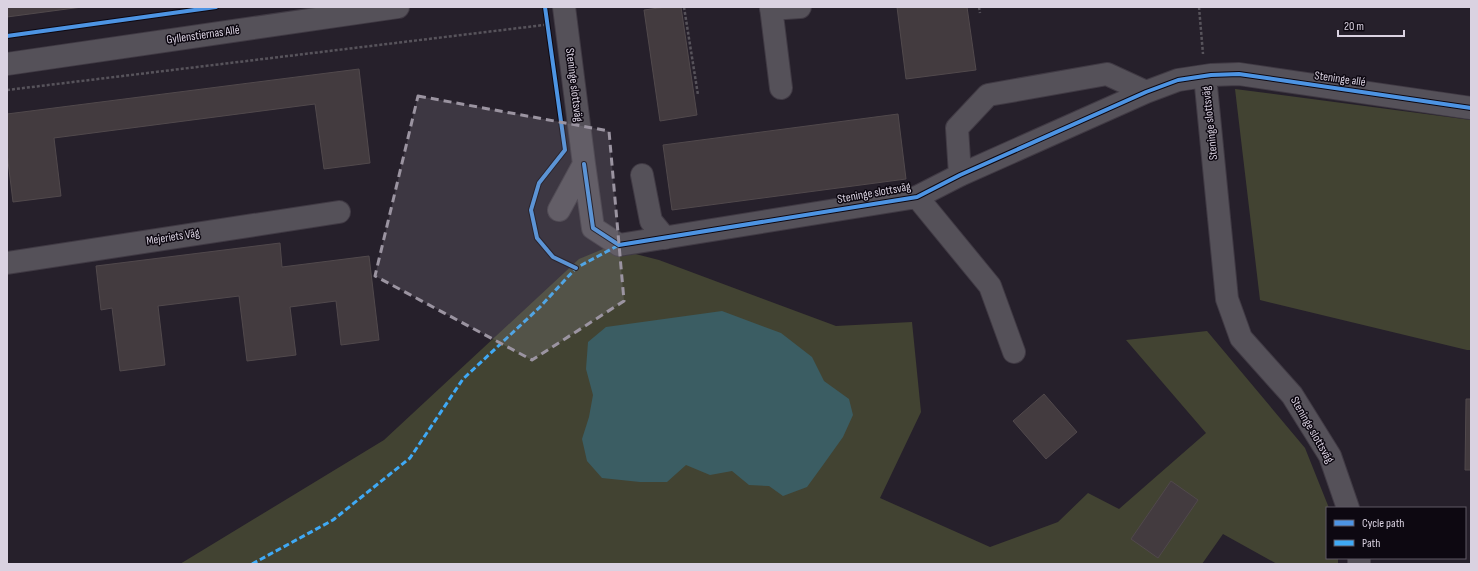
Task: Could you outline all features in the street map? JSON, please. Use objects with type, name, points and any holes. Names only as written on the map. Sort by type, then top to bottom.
[{"type":"street","name":"Gyllenstiernas Allé","points":[[7,64],[398,7]]},
{"type":"street","name":"Steninge slottsväg","points":[[564,7],[593,228],[619,245],[918,196],[960,174],[1146,92],[1178,80],[1205,76],[1227,299],[1241,338],[1292,395],[1330,456],[1348,507]]},
{"type":"street","points":[[781,88],[771,8],[800,7]]},
{"type":"street","points":[[960,174],[957,128],[988,95],[1107,74],[1146,92]]},
{"type":"street","name":"Steninge allé","points":[[1205,76],[1239,74],[1471,108]]},
{"type":"street","points":[[559,210],[584,164]]},
{"type":"street","points":[[642,175],[650,221],[665,238]]},
{"type":"street","points":[[918,196],[990,286],[1014,352]]},
{"type":"street","name":"Mejeriets Väg","points":[[7,263],[339,212]]},
{"type":"path","points":[[684,7],[698,95]]},
{"type":"path","points":[[979,7],[980,13]]},
{"type":"path","points":[[1199,7],[1205,76]]},
{"type":"path","points":[[7,90],[547,25],[546,19]]},
{"type":"highlighted area","points":[[418,96],[609,131],[624,301],[532,360],[375,276]]},
{"type":"shaded area","points":[[1235,89],[1471,120],[1471,350],[1260,300]]},
{"type":"shaded area","points":[[608,247],[659,260],[836,326],[912,322],[921,412],[880,498],[990,547],[1058,522],[1088,493],[1119,509],[1206,433],[1126,340],[1207,331],[1305,448],[1329,507],[1326,507],[1326,559],[1338,559],[1338,564],[1277,564],[1223,534],[1202,564],[180,564],[384,440],[579,259]]},
{"type":"shaded area","points":[[722,311],[781,333],[812,357],[824,381],[849,399],[853,415],[843,437],[823,465],[807,487],[783,496],[769,486],[749,485],[732,471],[710,475],[686,465],[667,482],[640,482],[602,478],[587,461],[582,439],[589,417],[593,395],[586,369],[588,342],[606,327]]},
{"type":"building","points":[[7,7],[82,7],[7,17]]},
{"type":"building","points":[[666,7],[681,7],[697,115],[660,121],[644,10]]},
{"type":"building","points":[[897,7],[967,7],[976,70],[906,79]]},
{"type":"building","points":[[359,69],[370,163],[324,169],[315,104],[54,138],[61,196],[13,202],[7,153],[7,114]]},
{"type":"building","points":[[898,114],[906,179],[672,210],[663,145]]},
{"type":"building","points":[[280,243],[282,267],[369,256],[379,340],[341,345],[336,301],[290,307],[296,355],[247,361],[239,296],[158,306],[165,365],[120,371],[112,308],[101,310],[96,266]]},
{"type":"building","points":[[1044,394],[1077,432],[1046,459],[1013,421]]},
{"type":"building","points":[[1466,399],[1471,399],[1471,470],[1465,470]]},
{"type":"building","points":[[1171,481],[1198,500],[1158,558],[1131,539]]},
{"type":"marked path","points":[[252,564],[333,520],[410,458],[463,379],[540,307],[576,268],[619,245]]},
{"type":"cycle path","points":[[7,36],[216,7]]},
{"type":"cycle path","points":[[545,7],[565,150],[539,183],[531,210],[537,238],[553,257],[576,268]]},
{"type":"cycle path","points":[[584,164],[593,228],[619,245],[917,197],[960,175],[1146,92],[1178,80],[1211,75],[1239,74],[1471,108]]}]
